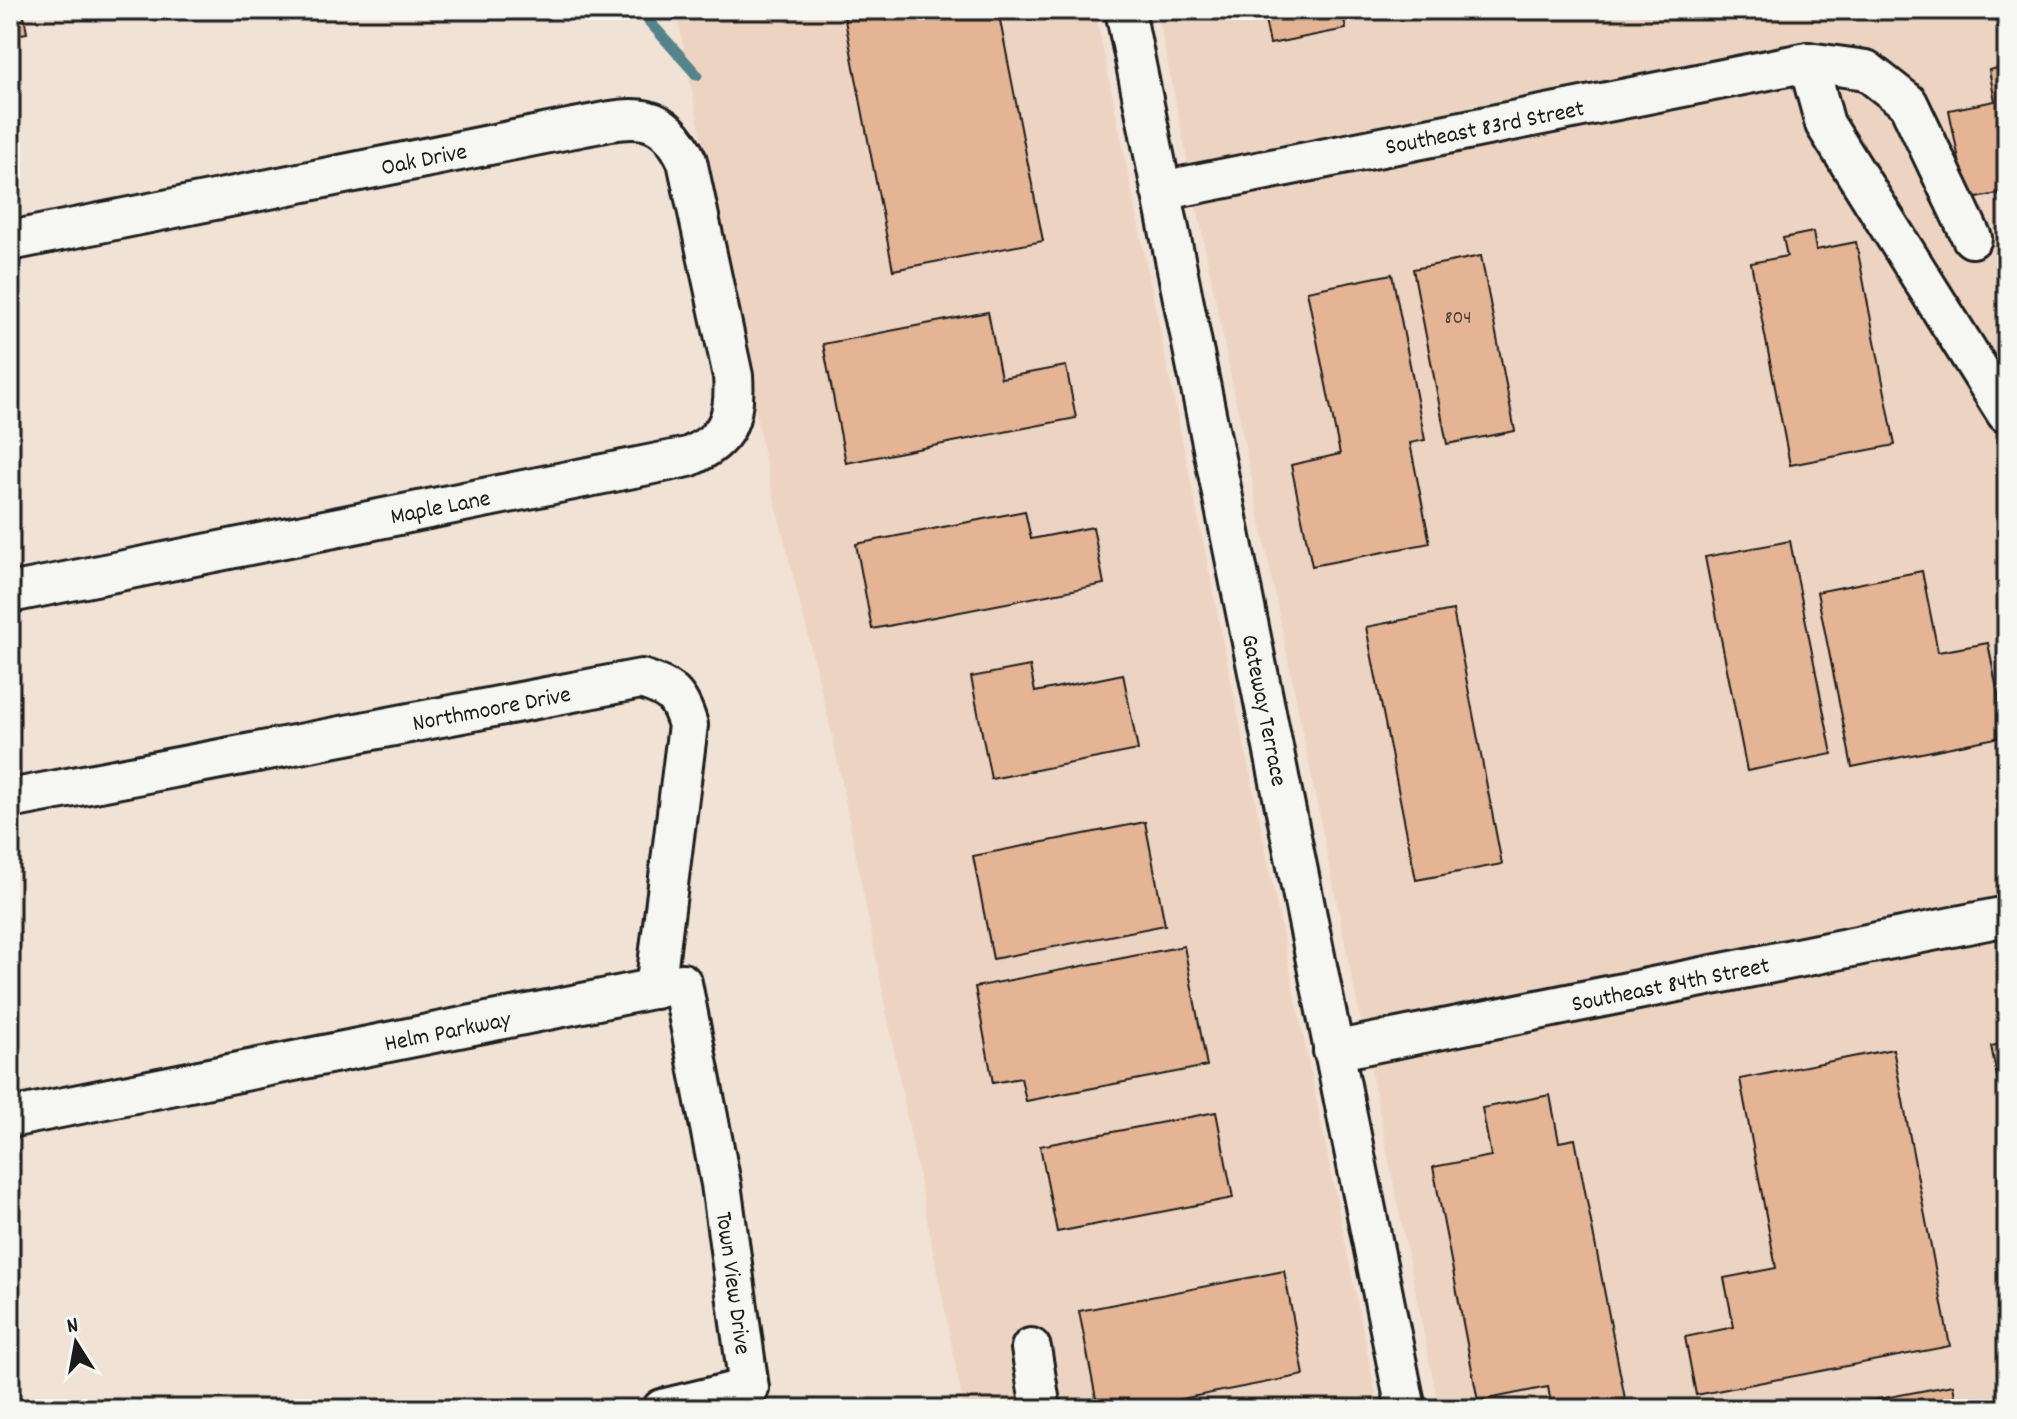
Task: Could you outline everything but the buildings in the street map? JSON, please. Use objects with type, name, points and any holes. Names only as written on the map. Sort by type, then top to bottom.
[{"type":"street","name":"Gateway Terrace","points":[[1125,10],[1406,1409]]},
{"type":"street","name":"Southeast 83rd Street","points":[[1161,191],[1808,62],[1866,70],[1908,103],[1972,238]]},
{"type":"street","points":[[1808,62],[1825,124],[2006,413]]},
{"type":"street","name":"Oak Drive","points":[[10,241],[574,128],[642,119],[662,126],[677,140],[687,161],[715,295]]},
{"type":"street","name":"Maple Lane","points":[[10,593],[688,457],[704,450],[730,423],[735,399],[715,295]]},
{"type":"street","name":"Northmoore Drive","points":[[10,799],[641,679],[664,686],[681,703],[688,725],[655,989]]},
{"type":"street","name":"Southeast 84th Street","points":[[1333,1051],[2007,916]]},
{"type":"street","name":"Helm Parkway","points":[[10,1118],[682,983],[721,1184]]},
{"type":"street","name":"Town View Drive","points":[[662,1409],[753,1398],[721,1184]]},
{"type":"street","points":[[1031,1348],[1041,1409]]},
{"type":"shaded area","points":[[676,10],[1095,10],[1379,1409],[964,1409],[833,738],[766,465]]},
{"type":"shaded area","points":[[1157,10],[2007,10],[2007,1409],[1439,1409]]},
{"type":"waterway","points":[[639,10],[697,75]]}]
